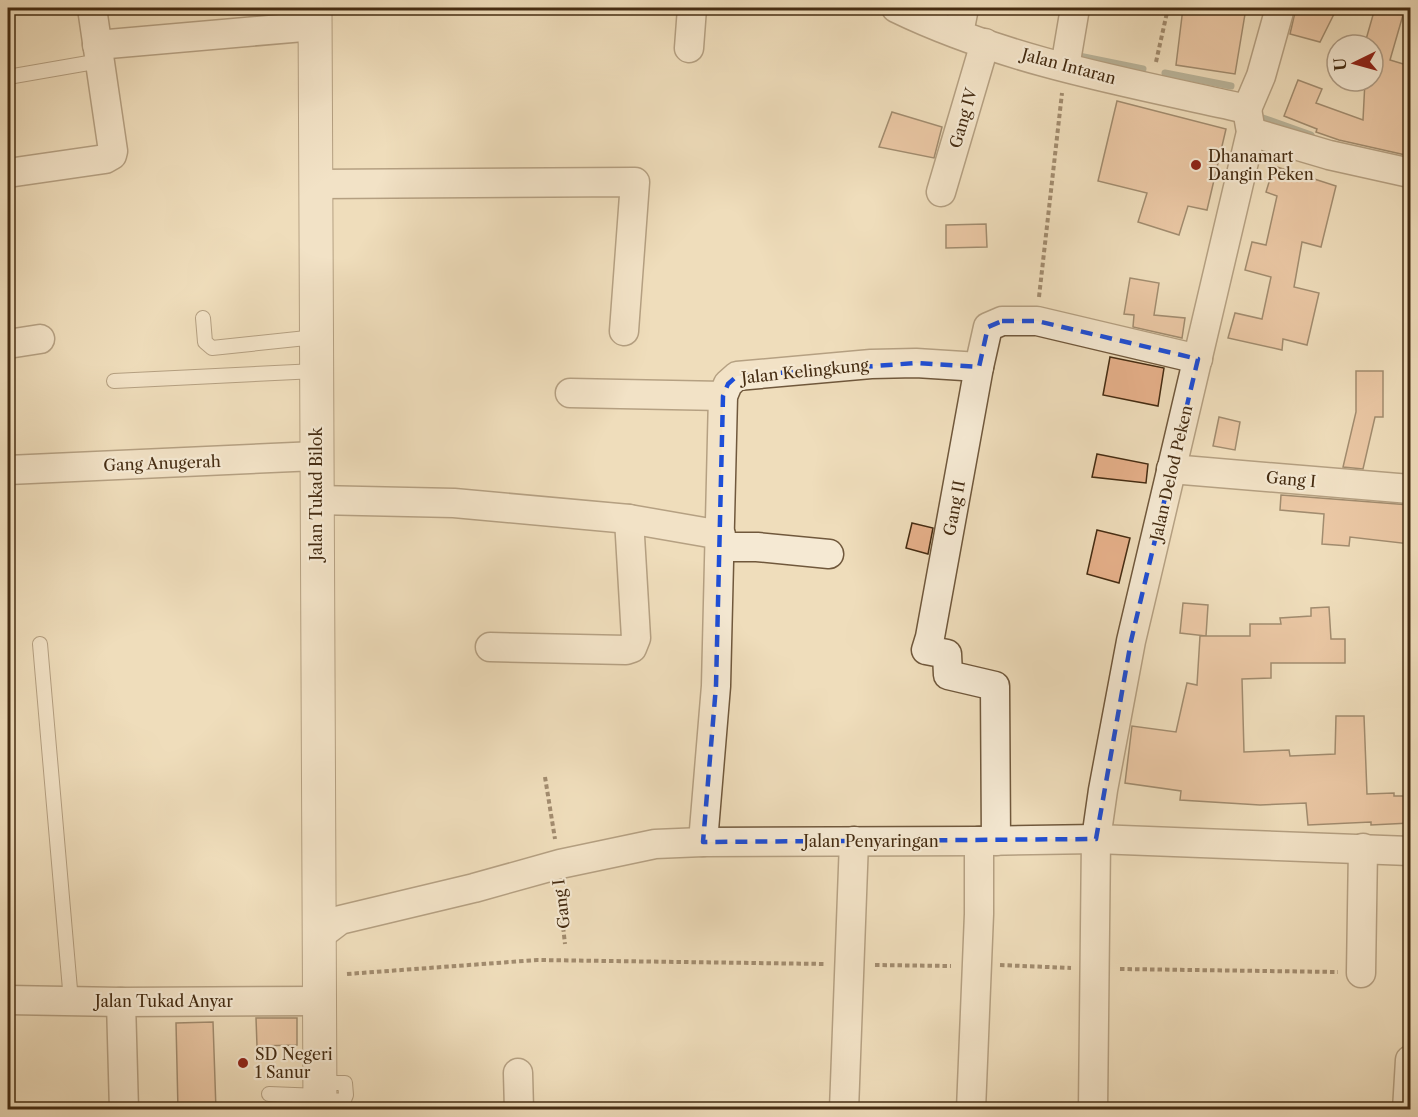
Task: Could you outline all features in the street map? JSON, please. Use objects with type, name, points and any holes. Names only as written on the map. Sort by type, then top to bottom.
[{"type":"street","points":[[8,173],[105,159],[112,155],[92,8]]},
{"type":"street","points":[[689,48],[692,8]]},
{"type":"street","name":"Jalan Intaran","points":[[896,8],[970,28],[1065,67],[1151,87],[1249,121],[1329,155],[1410,173]]},
{"type":"street","points":[[1065,67],[1075,8]]},
{"type":"street","name":"Jalan Delod Peken","points":[[1093,1110],[1096,838],[1113,733],[1131,641],[1198,359],[1249,121],[1280,8]]},
{"type":"street","points":[[98,53],[315,17]]},
{"type":"street","name":"Jalan Tukad Bilok","points":[[315,17],[316,500],[326,922],[320,988],[320,1098]]},
{"type":"street","name":"Gang IV","points":[[941,192],[970,28]]},
{"type":"street","points":[[316,184],[635,182],[624,331]]},
{"type":"street","points":[[979,367],[988,327],[1002,321],[1037,321],[1198,359]]},
{"type":"street","points":[[8,344],[40,339]]},
{"type":"street","name":"Jalan Kelingkung","points":[[704,842],[716,686],[723,396],[728,384],[736,376],[871,364],[916,363],[979,367]]},
{"type":"street","name":"Gang II","points":[[979,367],[926,650],[947,654],[948,675],[995,686],[988,841]]},
{"type":"street","points":[[570,393],[723,396]]},
{"type":"street","name":"Gang Anugerah","points":[[8,470],[316,456]]},
{"type":"street","name":"Gang I","points":[[1172,469],[1410,489]]},
{"type":"street","points":[[316,500],[454,503],[629,519],[721,541],[829,554]]},
{"type":"street","points":[[490,647],[626,650],[632,648],[636,638],[629,519]]},
{"type":"street","name":"Jalan Penyaringan","points":[[326,922],[558,864],[655,844],[1096,838],[1410,851]]},
{"type":"street","points":[[844,1110],[854,841]]},
{"type":"street","points":[[971,1110],[988,966],[988,841]]},
{"type":"street","points":[[1361,973],[1363,848]]},
{"type":"street","name":"Jalan Tukad Anyar","points":[[8,1000],[121,1002],[320,988]]},
{"type":"street","points":[[121,1002],[124,1110]]},
{"type":"street","points":[[1407,1110],[1410,1060]]},
{"type":"street","points":[[518,1073],[519,1110]]},
{"type":"lane","points":[[8,77],[98,53]]},
{"type":"lane","points":[[203,318],[205,342],[212,348],[316,337]]},
{"type":"lane","points":[[114,381],[316,371]]},
{"type":"lane","points":[[40,644],[71,1000]]},
{"type":"lane","points":[[269,1094],[320,1098]]},
{"type":"path","points":[[1151,87],[1168,8]]},
{"type":"path","points":[[1037,321],[1065,67]]},
{"type":"path","name":"Gang I","points":[[545,777],[558,864],[565,944]]},
{"type":"path","points":[[320,988],[537,960],[1361,973]]},
{"type":"highlighted area","points":[[1002,321],[1037,321],[1198,359],[1131,641],[1096,839],[703,842],[716,686],[723,396],[728,384],[737,376],[916,363],[979,367],[988,327]]},
{"type":"building","points":[[1183,8],[1246,8],[1235,74],[1176,65]]},
{"type":"building","points":[[1296,8],[1337,8],[1320,42],[1290,34]]},
{"type":"building","points":[[1375,8],[1405,8],[1390,60],[1410,66],[1405,88],[1410,89],[1410,156],[1339,140],[1316,132],[1317,129],[1284,116],[1298,80],[1322,89],[1316,103],[1363,120],[1364,93],[1385,93],[1385,33],[1368,33]]},
{"type":"building","points":[[1117,101],[1226,129],[1207,210],[1188,206],[1179,235],[1138,222],[1147,193],[1098,181]]},
{"type":"building","points":[[892,112],[942,127],[934,158],[879,147]]},
{"type":"building","points":[[1274,166],[1336,186],[1321,247],[1302,242],[1294,287],[1319,293],[1307,345],[1283,339],[1282,350],[1228,338],[1235,313],[1262,319],[1271,277],[1245,270],[1252,242],[1266,245],[1277,196],[1266,192]]},
{"type":"building","points":[[986,224],[987,247],[946,248],[946,225]]},
{"type":"building","points":[[1130,278],[1159,283],[1154,315],[1185,318],[1182,338],[1133,327],[1134,315],[1124,314]]},
{"type":"building","points":[[1110,357],[1164,368],[1158,406],[1103,395]]},
{"type":"building","points":[[1356,371],[1383,371],[1383,417],[1375,417],[1363,469],[1343,467],[1356,412]]},
{"type":"building","points":[[1219,417],[1240,422],[1235,450],[1213,446]]},
{"type":"building","points":[[1097,454],[1148,464],[1146,483],[1092,477]]},
{"type":"building","points":[[1281,495],[1410,505],[1410,544],[1350,537],[1349,546],[1322,544],[1324,514],[1280,510]]},
{"type":"building","points":[[912,523],[933,528],[928,554],[906,548]]},
{"type":"building","points":[[1097,530],[1130,538],[1119,583],[1087,574]]},
{"type":"building","points":[[1183,603],[1208,605],[1206,636],[1180,633]]},
{"type":"building","points":[[1329,607],[1331,639],[1345,639],[1345,663],[1271,663],[1271,678],[1242,679],[1244,752],[1289,750],[1290,756],[1335,754],[1336,716],[1364,716],[1367,794],[1394,793],[1394,796],[1410,796],[1410,823],[1308,825],[1306,803],[1260,805],[1180,800],[1181,791],[1125,783],[1132,726],[1176,732],[1187,683],[1197,685],[1200,636],[1250,636],[1250,624],[1281,624],[1280,618],[1311,616],[1311,608]]},
{"type":"building","points":[[256,1018],[297,1018],[297,1045],[257,1046]]},
{"type":"building","points":[[213,1022],[216,1110],[178,1110],[176,1023]]},
{"type":"waterway","points":[[1074,55],[1143,69]]},
{"type":"waterway","points":[[1165,73],[1231,86]]},
{"type":"waterway","points":[[1257,116],[1311,135]]},
{"type":"place","name":"Dhanamart Dangin Peken","points":[[1196,165]]},
{"type":"place","name":"SD Negeri 1 Sanur","points":[[243,1063]]}]
